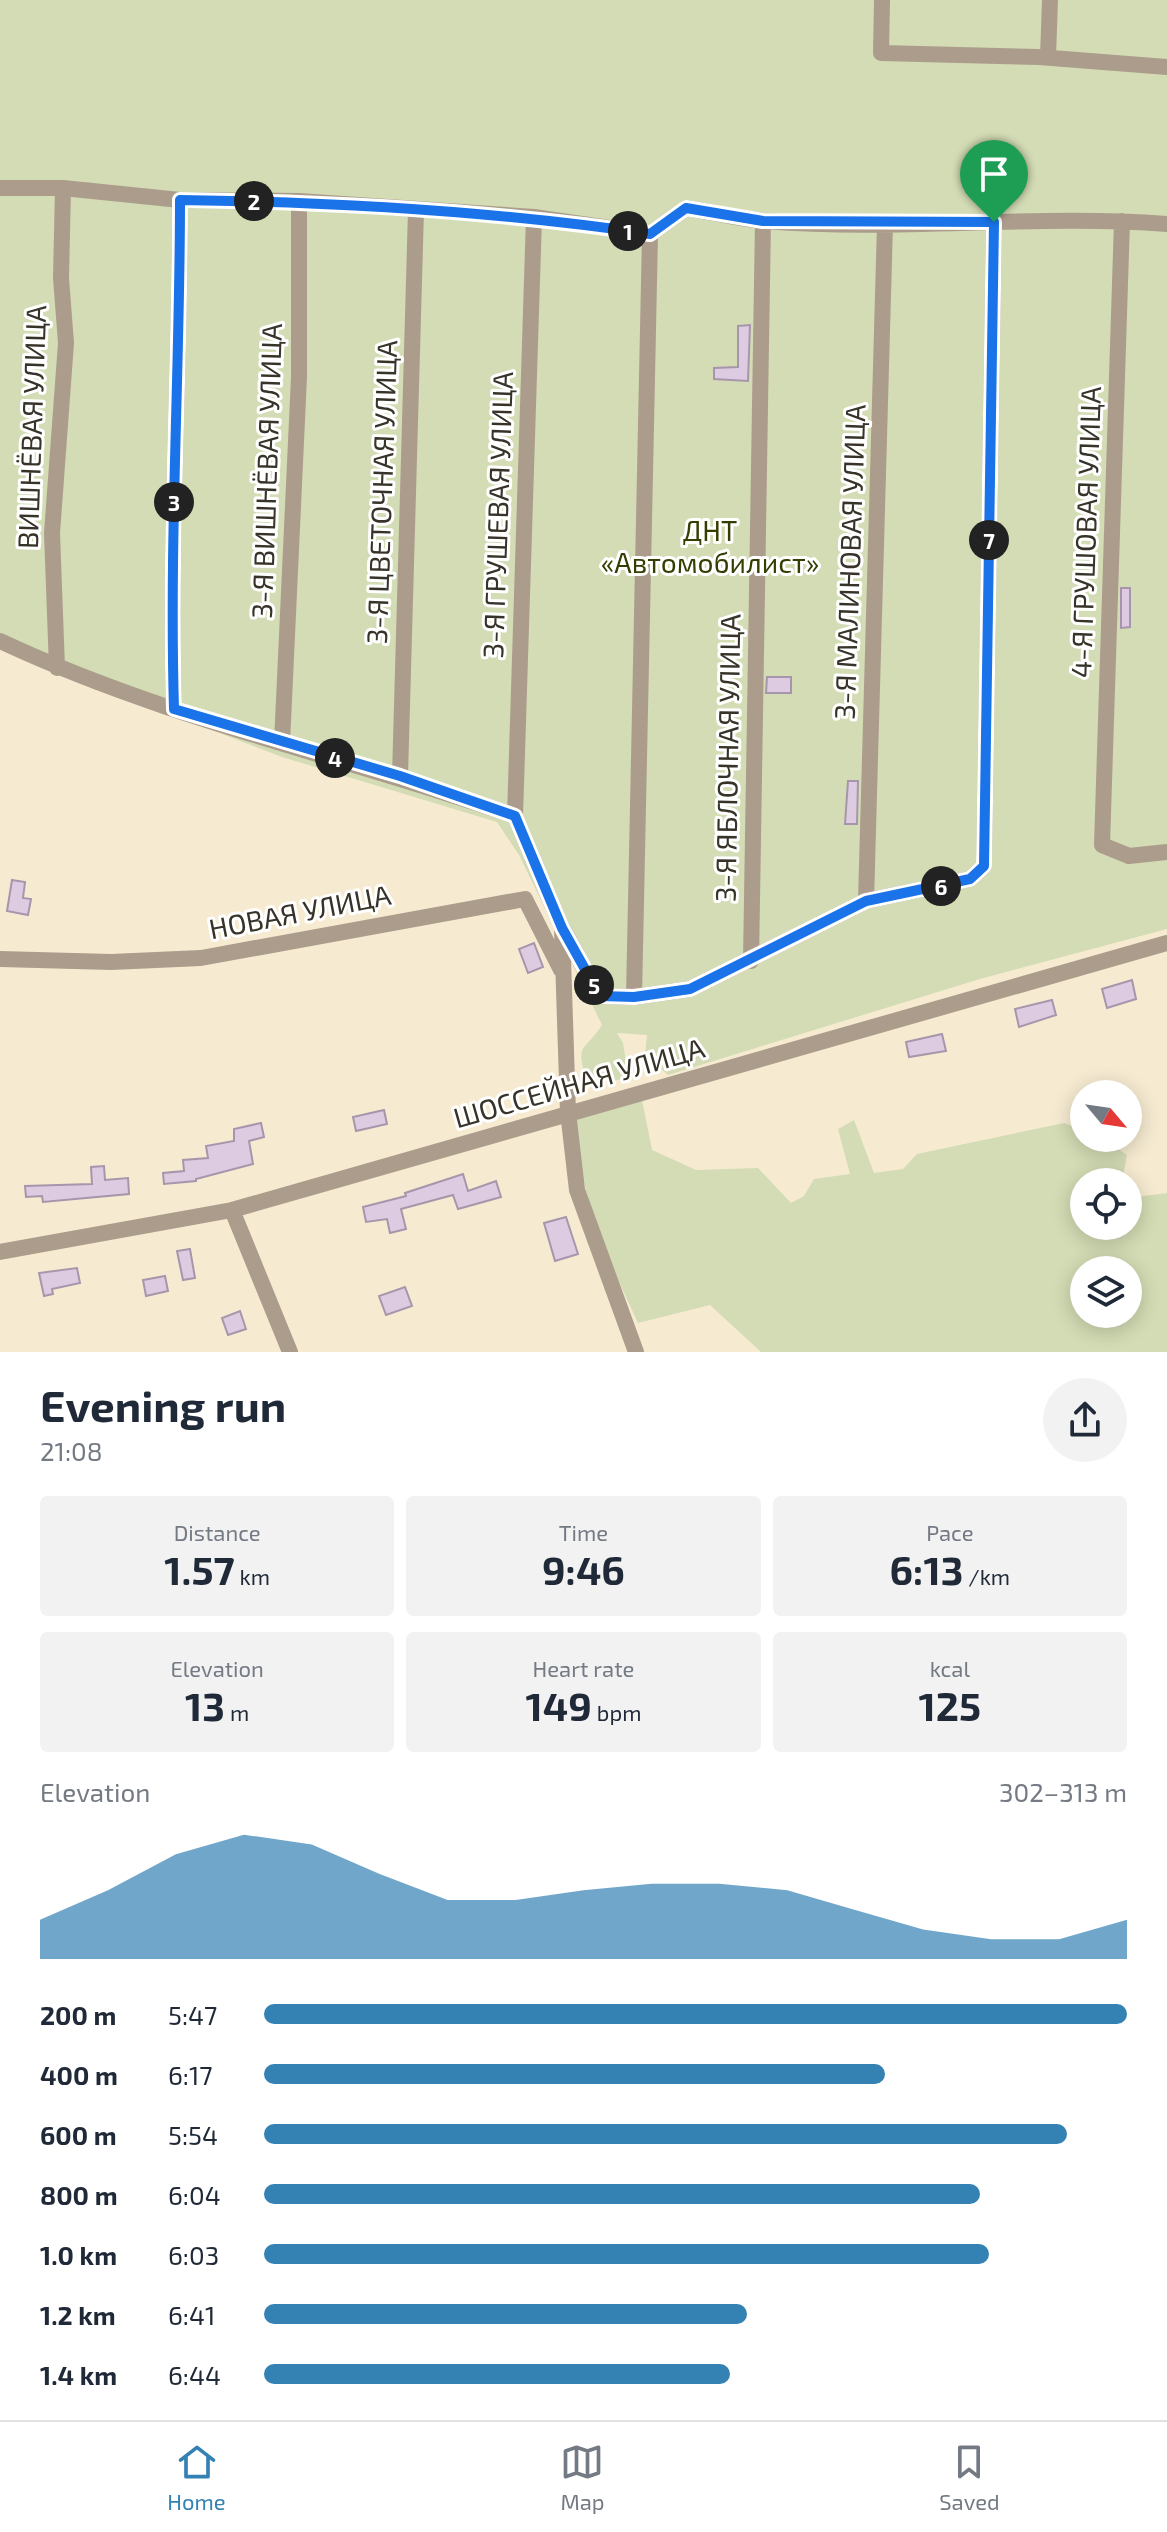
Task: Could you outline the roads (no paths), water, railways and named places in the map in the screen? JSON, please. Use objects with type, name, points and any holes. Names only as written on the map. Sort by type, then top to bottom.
[{"type":"street","points":[[882,0],[881,53],[1048,57],[1167,67]]},
{"type":"street","points":[[1048,57],[1050,0]]},
{"type":"street","points":[[0,188],[63,188],[180,200],[299,201],[534,217],[650,234],[686,208],[763,221],[885,224],[1122,221],[1167,224]]},
{"type":"street","name":"ВИШНЁВАЯ УЛИЦА","points":[[57,668],[52,533],[66,343],[61,278],[63,188]]},
{"type":"street","points":[[174,709],[171,588],[180,366],[180,200]]},
{"type":"street","name":"3-Я ВИШНЁВАЯ УЛИЦА","points":[[282,743],[299,377],[299,201]]},
{"type":"street","name":"3-Я ЦВЕТОЧНАЯ УЛИЦА","points":[[400,776],[416,210]]},
{"type":"street","name":"3-Я ГРУШЕВАЯ УЛИЦА","points":[[515,816],[534,217]]},
{"type":"street","name":"3-Я ЯБЛОЧНАЯ УЛИЦА","points":[[751,961],[763,221]]},
{"type":"street","name":"4-Я ГРУШОВАЯ УЛИЦА","points":[[1122,221],[1102,845],[1129,856],[1167,852]]},
{"type":"street","points":[[0,641],[57,668],[174,709],[400,776],[515,816],[562,928],[600,996],[634,997],[690,989],[866,901],[970,879],[984,866],[994,222]]},
{"type":"street","name":"3-Я МАЛИНОВАЯ УЛИЦА","points":[[866,901],[885,224]]},
{"type":"street","points":[[634,997],[650,234]]},
{"type":"street","name":"НОВАЯ УЛИЦА","points":[[0,959],[111,962],[201,958],[525,899],[563,974]]},
{"type":"street","points":[[562,928],[568,1112],[577,1190],[636,1352]]},
{"type":"street","name":"ШОССЕЙНАЯ УЛИЦА","points":[[0,1252],[232,1210],[1167,943]]},
{"type":"street","points":[[232,1210],[290,1352]]},
{"type":"park label","name":"ДНТ «Автомобилист»","points":[[710,547]]}]
